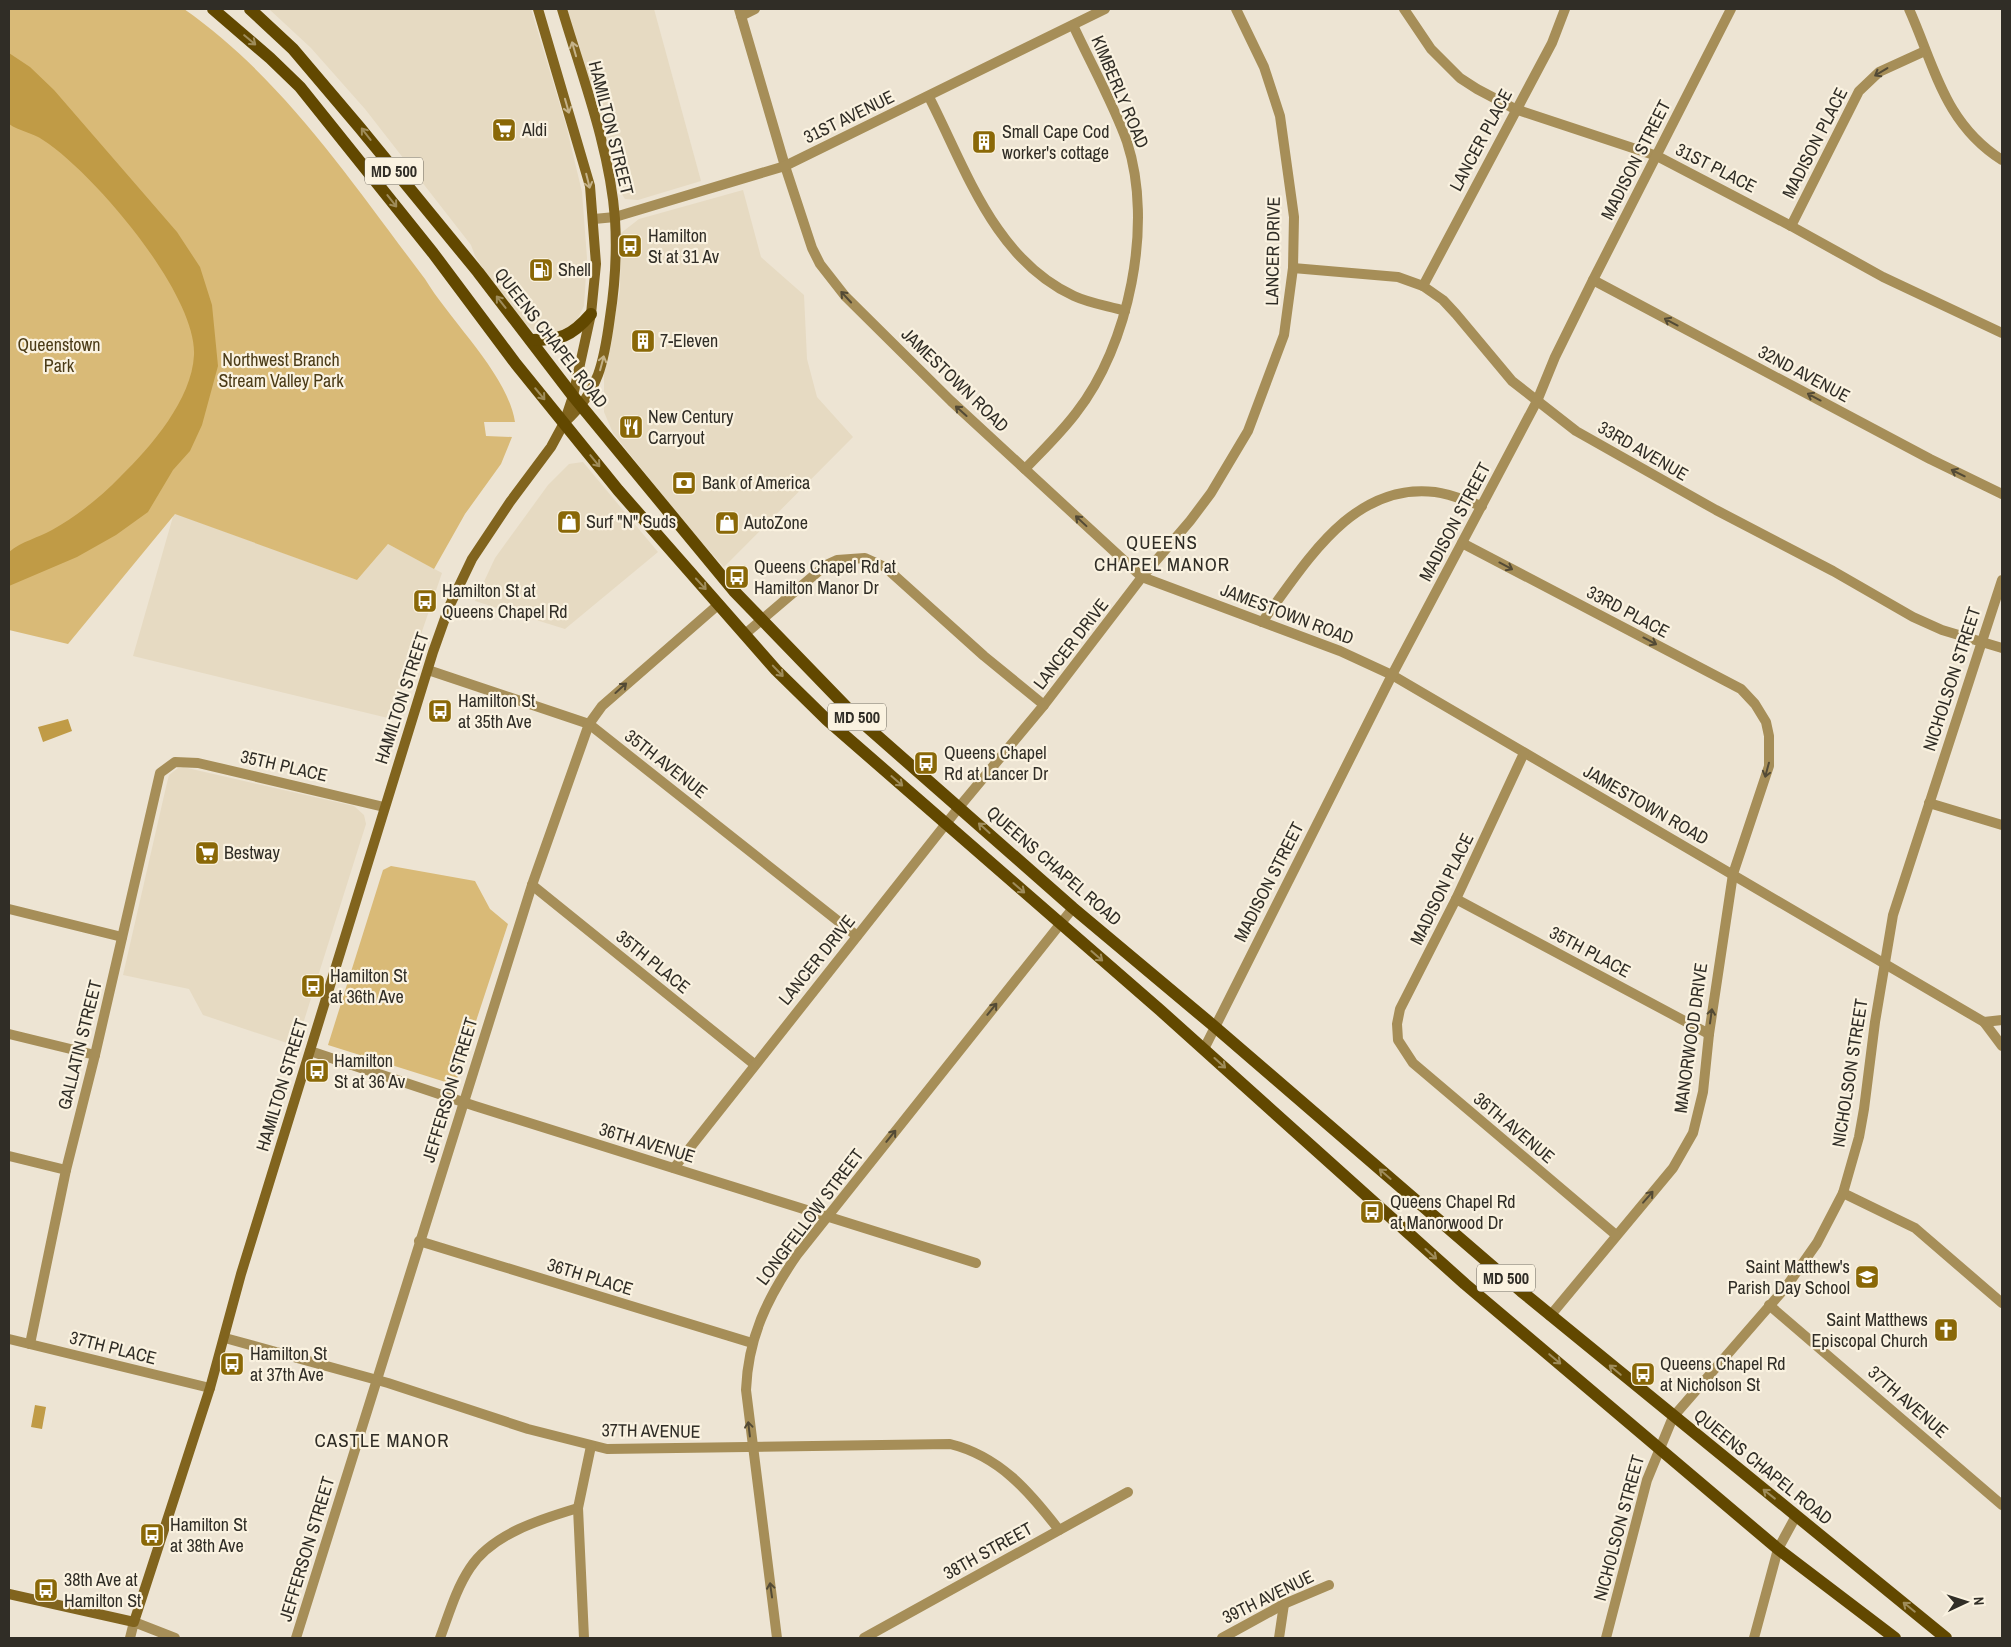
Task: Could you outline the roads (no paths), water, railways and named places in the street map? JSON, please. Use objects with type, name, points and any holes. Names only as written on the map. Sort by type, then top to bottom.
[{"type":"main road","name":"MD 500","points":[[213,9],[270,58],[300,87],[363,163],[516,364],[663,544],[746,634],[776,670],[827,720],[1204,1049],[1465,1284],[1660,1446],[1778,1548],[1895,1638]]},
{"type":"main road","name":"QUEENS CHAPEL ROAD","points":[[250,9],[293,49],[360,128],[531,340],[573,396],[728,584],[857,718],[960,806],[1073,908],[1215,1027],[1550,1316],[1946,1638]]},
{"type":"main road","name":"HAMILTON STREET","points":[[134,1622],[210,1388],[241,1274],[384,807],[449,606],[472,559],[510,502],[551,447],[564,423],[573,396],[591,314],[596,264],[594,219],[590,186],[538,9]]},
{"type":"main road","name":"HAMILTON STREET","points":[[562,9],[605,160],[615,217],[615,276],[608,335],[596,382],[582,407],[564,423]]},
{"type":"main road","points":[[531,340],[557,340],[580,327],[591,314]]},
{"type":"main road","points":[[9,1594],[134,1622]]},
{"type":"street","points":[[740,12],[755,9]]},
{"type":"street","name":"31ST AVENUE","points":[[594,219],[615,217],[785,166],[1105,9]]},
{"type":"street","name":"LANCER DRIVE","points":[[674,1168],[754,1064],[945,824],[1044,705],[1142,578],[1211,494],[1248,431],[1284,335],[1290,307],[1294,217],[1280,116],[1264,67],[1236,9]]},
{"type":"street","name":"31ST PLACE","points":[[1404,9],[1418,33],[1445,65],[1477,89],[1515,109],[1657,156],[1791,226],[1883,277],[2002,333]]},
{"type":"street","name":"LANCER PLACE","points":[[1423,286],[1515,109],[1552,43],[1565,9]]},
{"type":"street","name":"MADISON STREET","points":[[1204,1049],[1392,675],[1537,401],[1555,357],[1593,280],[1731,9]]},
{"type":"street","points":[[1909,9],[1940,88],[1962,125],[1973,138],[2002,160]]},
{"type":"street","name":"JAMESTOWN ROAD","points":[[740,12],[785,166],[812,248],[820,264],[839,289],[951,401],[1142,578],[1340,651],[1392,675],[1984,1022],[2002,1046]]},
{"type":"street","name":"KIMBERLY ROAD","points":[[1025,469],[1077,412],[1108,358],[1125,311],[1137,254],[1138,216],[1135,174],[1126,141],[1073,25]]},
{"type":"street","name":"MADISON PLACE","points":[[1791,226],[1859,91],[1879,72],[1925,52]]},
{"type":"street","points":[[929,97],[980,200],[1006,241],[1030,267],[1055,286],[1075,297],[1125,311]]},
{"type":"street","name":"33RD AVENUE","points":[[1293,268],[1398,277],[1423,286],[1450,307],[1500,369],[1576,431],[1606,450],[1833,571],[1869,593],[1935,626],[2002,648]]},
{"type":"street","name":"32ND AVENUE","points":[[1593,280],[1930,460],[2002,494]]},
{"type":"street","points":[[1262,622],[1322,544],[1352,515],[1366,505],[1394,494],[1424,491],[1449,494],[1482,506]]},
{"type":"street","name":"33RD PLACE","points":[[1462,543],[1740,689],[1755,704],[1766,722]]},
{"type":"street","points":[[746,634],[826,565],[847,558],[865,558],[885,567],[984,656],[1044,705]]},
{"type":"street","name":"NICHOLSON STREET","points":[[1606,1638],[1647,1480],[1673,1417],[1786,1287],[1818,1243],[1844,1193],[1859,1137],[1864,1109],[1884,963],[1893,915],[2002,580]]},
{"type":"street","name":"JEFFERSON STREET","points":[[296,1638],[532,885],[589,724],[602,706],[719,604]]},
{"type":"street","name":"35TH AVENUE","points":[[428,670],[589,724],[857,936]]},
{"type":"street","name":"MANORWOOD DRIVE","points":[[1550,1316],[1616,1234],[1673,1168],[1693,1133],[1703,1092],[1708,1034],[1733,874],[1769,766],[1770,736],[1766,722]]},
{"type":"street","name":"MADISON PLACE","points":[[1398,1040],[1396,1024],[1400,1009],[1456,899],[1524,753]]},
{"type":"street","name":"35TH PLACE","points":[[176,762],[198,763],[384,807]]},
{"type":"street","name":"GALLATIN STREET","points":[[30,1344],[66,1170],[95,1055],[160,773],[176,762]]},
{"type":"street","points":[[1929,803],[2002,825]]},
{"type":"street","name":"35TH PLACE","points":[[532,885],[754,1064]]},
{"type":"street","name":"35TH PLACE","points":[[1456,899],[1708,1034]]},
{"type":"street","name":"LONGFELLOW STREET","points":[[777,1638],[746,1390],[752,1343],[762,1314],[778,1282],[826,1217],[1073,908]]},
{"type":"street","points":[[9,909],[122,937]]},
{"type":"street","points":[[1984,1022],[2002,1020]]},
{"type":"street","points":[[9,1034],[95,1055]]},
{"type":"street","name":"36TH AVENUE","points":[[1398,1040],[1413,1063],[1616,1234]]},
{"type":"street","name":"36TH AVENUE","points":[[310,1051],[464,1102],[976,1263]]},
{"type":"street","points":[[9,1156],[66,1170]]},
{"type":"street","points":[[1844,1193],[1915,1228],[2002,1303]]},
{"type":"street","name":"36TH PLACE","points":[[420,1241],[752,1343]]},
{"type":"street","name":"37TH AVENUE","points":[[1769,1305],[2002,1505]]},
{"type":"street","name":"37TH AVENUE","points":[[225,1338],[377,1380],[528,1429],[591,1446],[618,1450],[925,1443],[950,1444],[968,1448],[1004,1468],[1020,1482],[1059,1530]]},
{"type":"street","name":"37TH PLACE","points":[[9,1339],[210,1388]]},
{"type":"street","points":[[584,1638],[578,1508],[591,1446]]},
{"type":"street","name":"38TH STREET","points":[[864,1638],[1128,1492]]},
{"type":"street","points":[[440,1638],[455,1596],[470,1567],[485,1550],[515,1532],[548,1517],[578,1508]]},
{"type":"street","points":[[1754,1638],[1778,1548],[1796,1516]]},
{"type":"street","name":"39TH AVENUE","points":[[1222,1638],[1284,1604],[1329,1585]]},
{"type":"street","points":[[1279,1638],[1284,1604]]},
{"type":"street","points":[[134,1622],[175,1638]]},
{"type":"street","name":"HAMILTON STREET","points":[[130,1638],[134,1622]]},
{"type":"place","name":"Aldi","points":[[504,130]]},
{"type":"place","name":"Small Cape Cod worker's cottage","points":[[984,142]]},
{"type":"place","name":"Hamilton St at 31 Av","points":[[630,246]]},
{"type":"place","name":"Shell","points":[[541,270]]},
{"type":"place","name":"7-Eleven","points":[[643,341]]},
{"type":"place","name":"New Century Carryout","points":[[631,427]]},
{"type":"place","name":"Bank of America","points":[[684,483]]},
{"type":"place","name":"Surf \"N\" Suds","points":[[569,522]]},
{"type":"place","name":"AutoZone","points":[[727,523]]},
{"type":"place","name":"Queens Chapel Rd at Hamilton Manor Dr","points":[[737,577]]},
{"type":"place","name":"Hamilton St at Queens Chapel Rd","points":[[425,601]]},
{"type":"place","name":"Hamilton St at 35th Ave","points":[[440,711]]},
{"type":"place","name":"Queens Chapel Rd at Lancer Dr","points":[[926,763]]},
{"type":"place","name":"Bestway","points":[[207,853]]},
{"type":"place","name":"Hamilton St at 36th Ave","points":[[313,986]]},
{"type":"place","name":"Hamilton St at 36 Av","points":[[317,1071]]},
{"type":"place","name":"Queens Chapel Rd at Manorwood Dr","points":[[1372,1212]]},
{"type":"place","name":"Saint Matthew's Parish Day School","points":[[1867,1277]]},
{"type":"place","name":"Saint Matthews Episcopal Church","points":[[1946,1330]]},
{"type":"place","name":"Hamilton St at 37th Ave","points":[[232,1364]]},
{"type":"place","name":"Queens Chapel Rd at Nicholson St","points":[[1643,1374]]},
{"type":"place","name":"Hamilton St at 38th Ave","points":[[152,1535]]},
{"type":"place","name":"38th Ave at Hamilton St","points":[[46,1590]]},
{"type":"district","name":"QUEENS CHAPEL MANOR","points":[[1162,553]]},
{"type":"district","name":"CASTLE MANOR","points":[[382,1440]]},
{"type":"park label","name":"Queenstown Park","points":[[59,355]]},
{"type":"park label","name":"Northwest Branch Stream Valley Park","points":[[281,370]]}]
